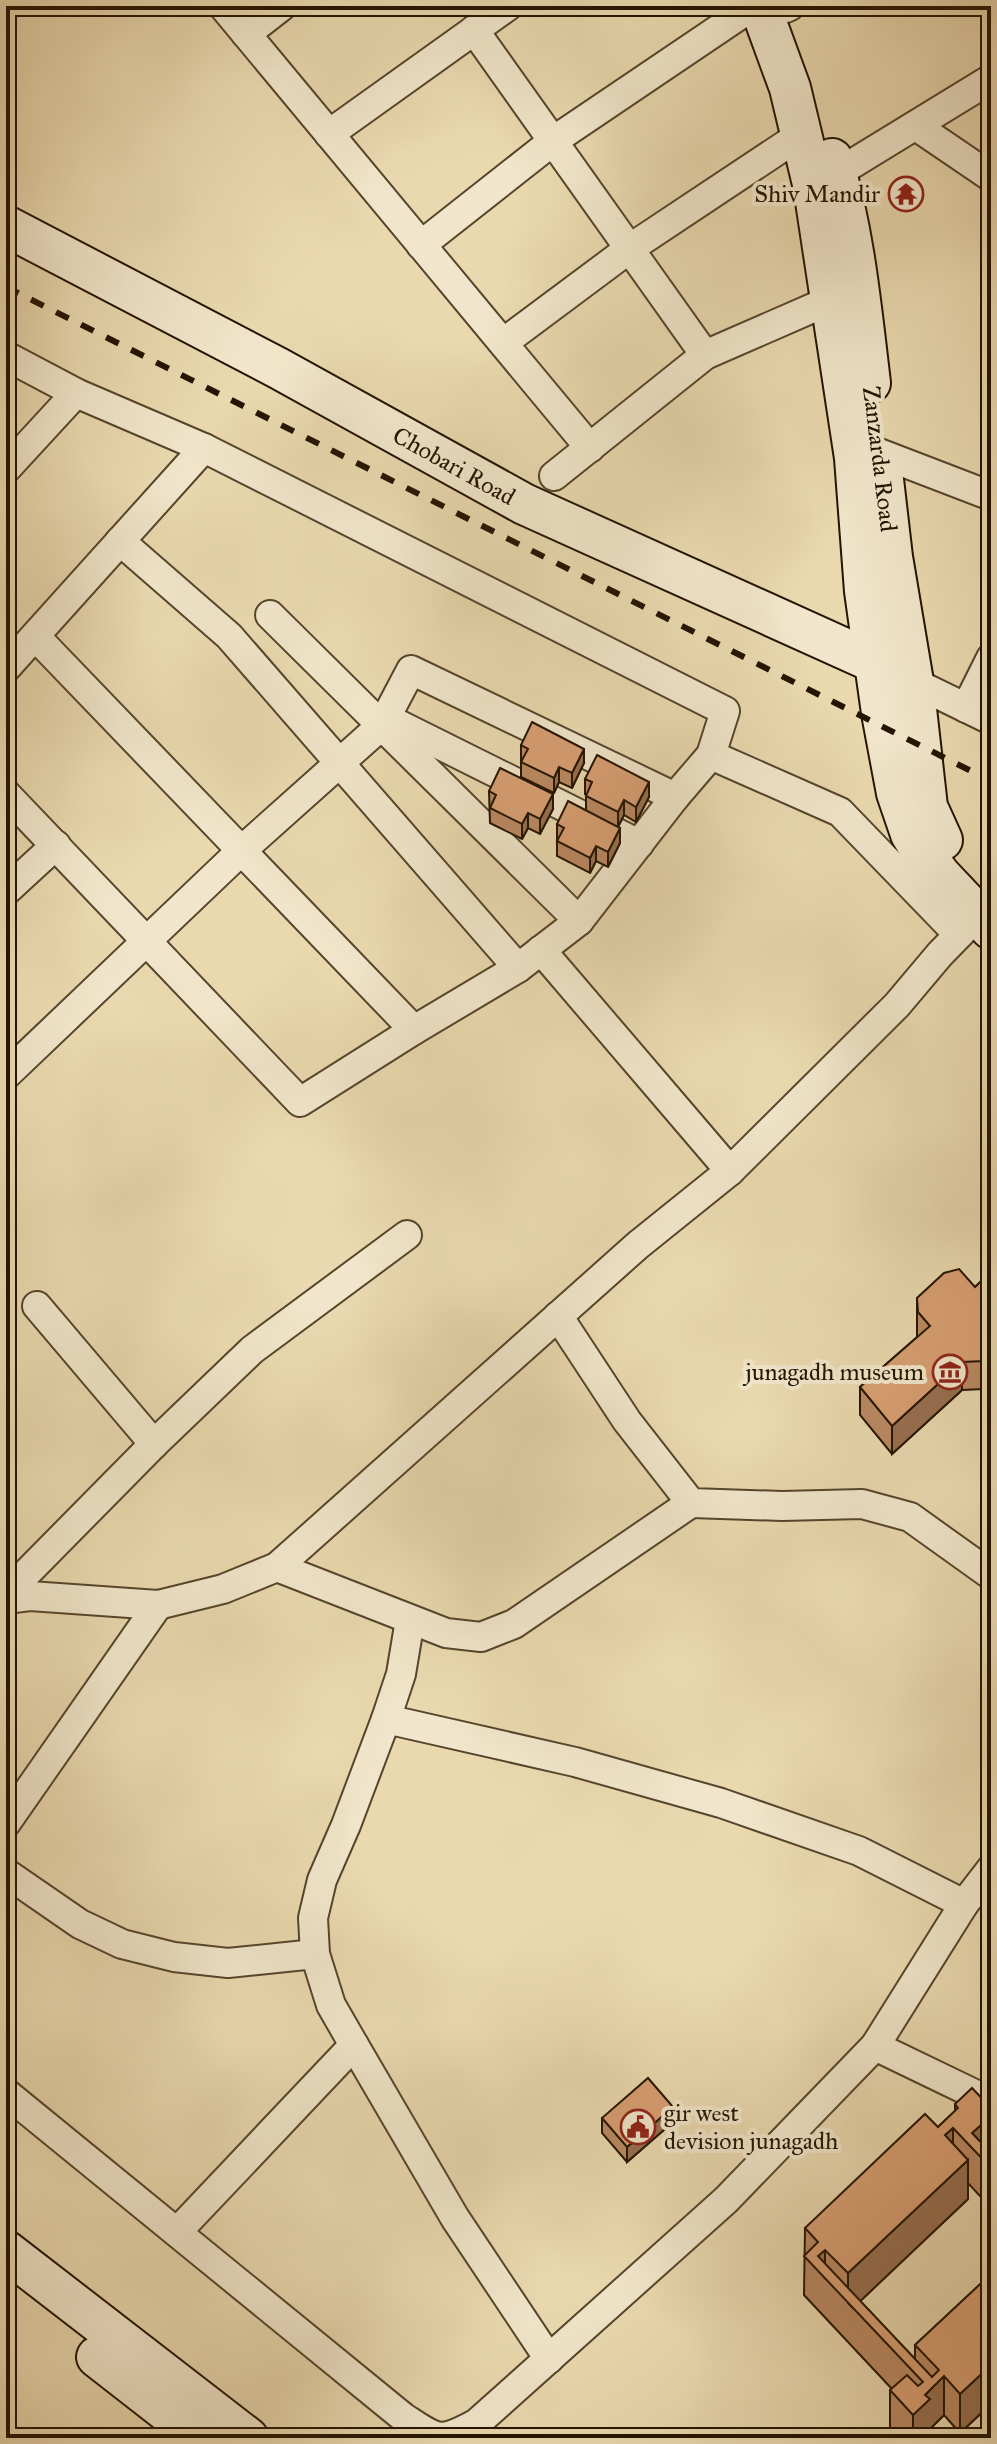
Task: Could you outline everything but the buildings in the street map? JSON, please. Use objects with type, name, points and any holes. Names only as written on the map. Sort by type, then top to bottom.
[{"type":"main road","points":[[775,6],[802,134],[826,181],[831,300],[855,458],[865,591],[897,793],[911,834],[940,875],[979,919]]},
{"type":"main road","name":"Zanzarda Road","points":[[775,6],[826,181],[854,253],[892,557],[913,682],[927,807],[979,919]]},
{"type":"main road","name":"Chobari Road","points":[[6,226],[278,368],[524,504],[913,682]]},
{"type":"main road","points":[[6,2251],[248,2438]]},
{"type":"main road","points":[[6,2285],[201,2438]]},
{"type":"street","points":[[223,6],[590,448]]},
{"type":"street","points":[[246,34],[282,6]]},
{"type":"street","points":[[329,134],[508,6]]},
{"type":"street","points":[[421,245],[553,141],[775,6]]},
{"type":"street","points":[[474,30],[705,355]]},
{"type":"street","points":[[826,181],[991,79]]},
{"type":"street","points":[[916,126],[991,177]]},
{"type":"street","points":[[503,343],[629,249],[802,134]]},
{"type":"street","points":[[554,476],[705,355],[831,300]]},
{"type":"street","points":[[6,356],[76,393],[204,448],[725,711],[711,755],[579,921],[518,968],[300,1102],[6,794]]},
{"type":"street","points":[[6,469],[76,393]]},
{"type":"street","points":[[6,668],[204,448]]},
{"type":"street","points":[[879,453],[991,496]]},
{"type":"street","points":[[120,541],[229,636],[518,968]]},
{"type":"street","points":[[270,615],[384,721],[579,921]]},
{"type":"street","points":[[35,636],[414,1030]]},
{"type":"street","points":[[913,682],[978,714],[991,658]]},
{"type":"street","points":[[6,1075],[241,851],[384,721],[411,670],[675,797]]},
{"type":"street","points":[[384,721],[639,844]]},
{"type":"street","points":[[6,1597],[41,1596],[158,1605],[223,1589],[277,1567],[638,1245],[730,1171],[979,919],[840,812],[711,755]]},
{"type":"street","points":[[6,891],[56,845]]},
{"type":"street","points":[[541,950],[730,1171]]},
{"type":"street","points":[[6,1597],[154,1444],[252,1350],[407,1235]]},
{"type":"street","points":[[37,1306],[154,1444]]},
{"type":"street","points":[[558,1316],[627,1421],[691,1503]]},
{"type":"street","points":[[277,1567],[446,1633],[481,1637],[514,1624],[691,1503],[782,1506],[862,1504],[910,1517],[991,1575]]},
{"type":"street","points":[[6,1823],[158,1605]]},
{"type":"street","points":[[410,1620],[401,1674],[386,1719],[322,1880],[313,1918],[315,1954],[331,2005],[354,2045],[455,2218],[549,2359]]},
{"type":"street","points":[[386,1719],[575,1762],[721,1803],[859,1851],[964,1904]]},
{"type":"street","points":[[6,2093],[403,2417],[434,2437],[454,2438],[477,2423],[726,2200],[875,2046],[964,1904],[991,1869]]},
{"type":"street","points":[[6,1873],[80,1924],[122,1944],[174,1957],[228,1963],[315,1954]]},
{"type":"street","points":[[177,2232],[354,2045]]},
{"type":"street","points":[[875,2046],[991,2102]]},
{"type":"railway","points":[[6,287],[991,781]]},
{"type":"place","name":"Shiv Mandir","points":[[906,194]]},
{"type":"place","name":"junagadh museum","points":[[950,1372]]},
{"type":"place","name":"gir west devision junagadh","points":[[638,2127]]}]
